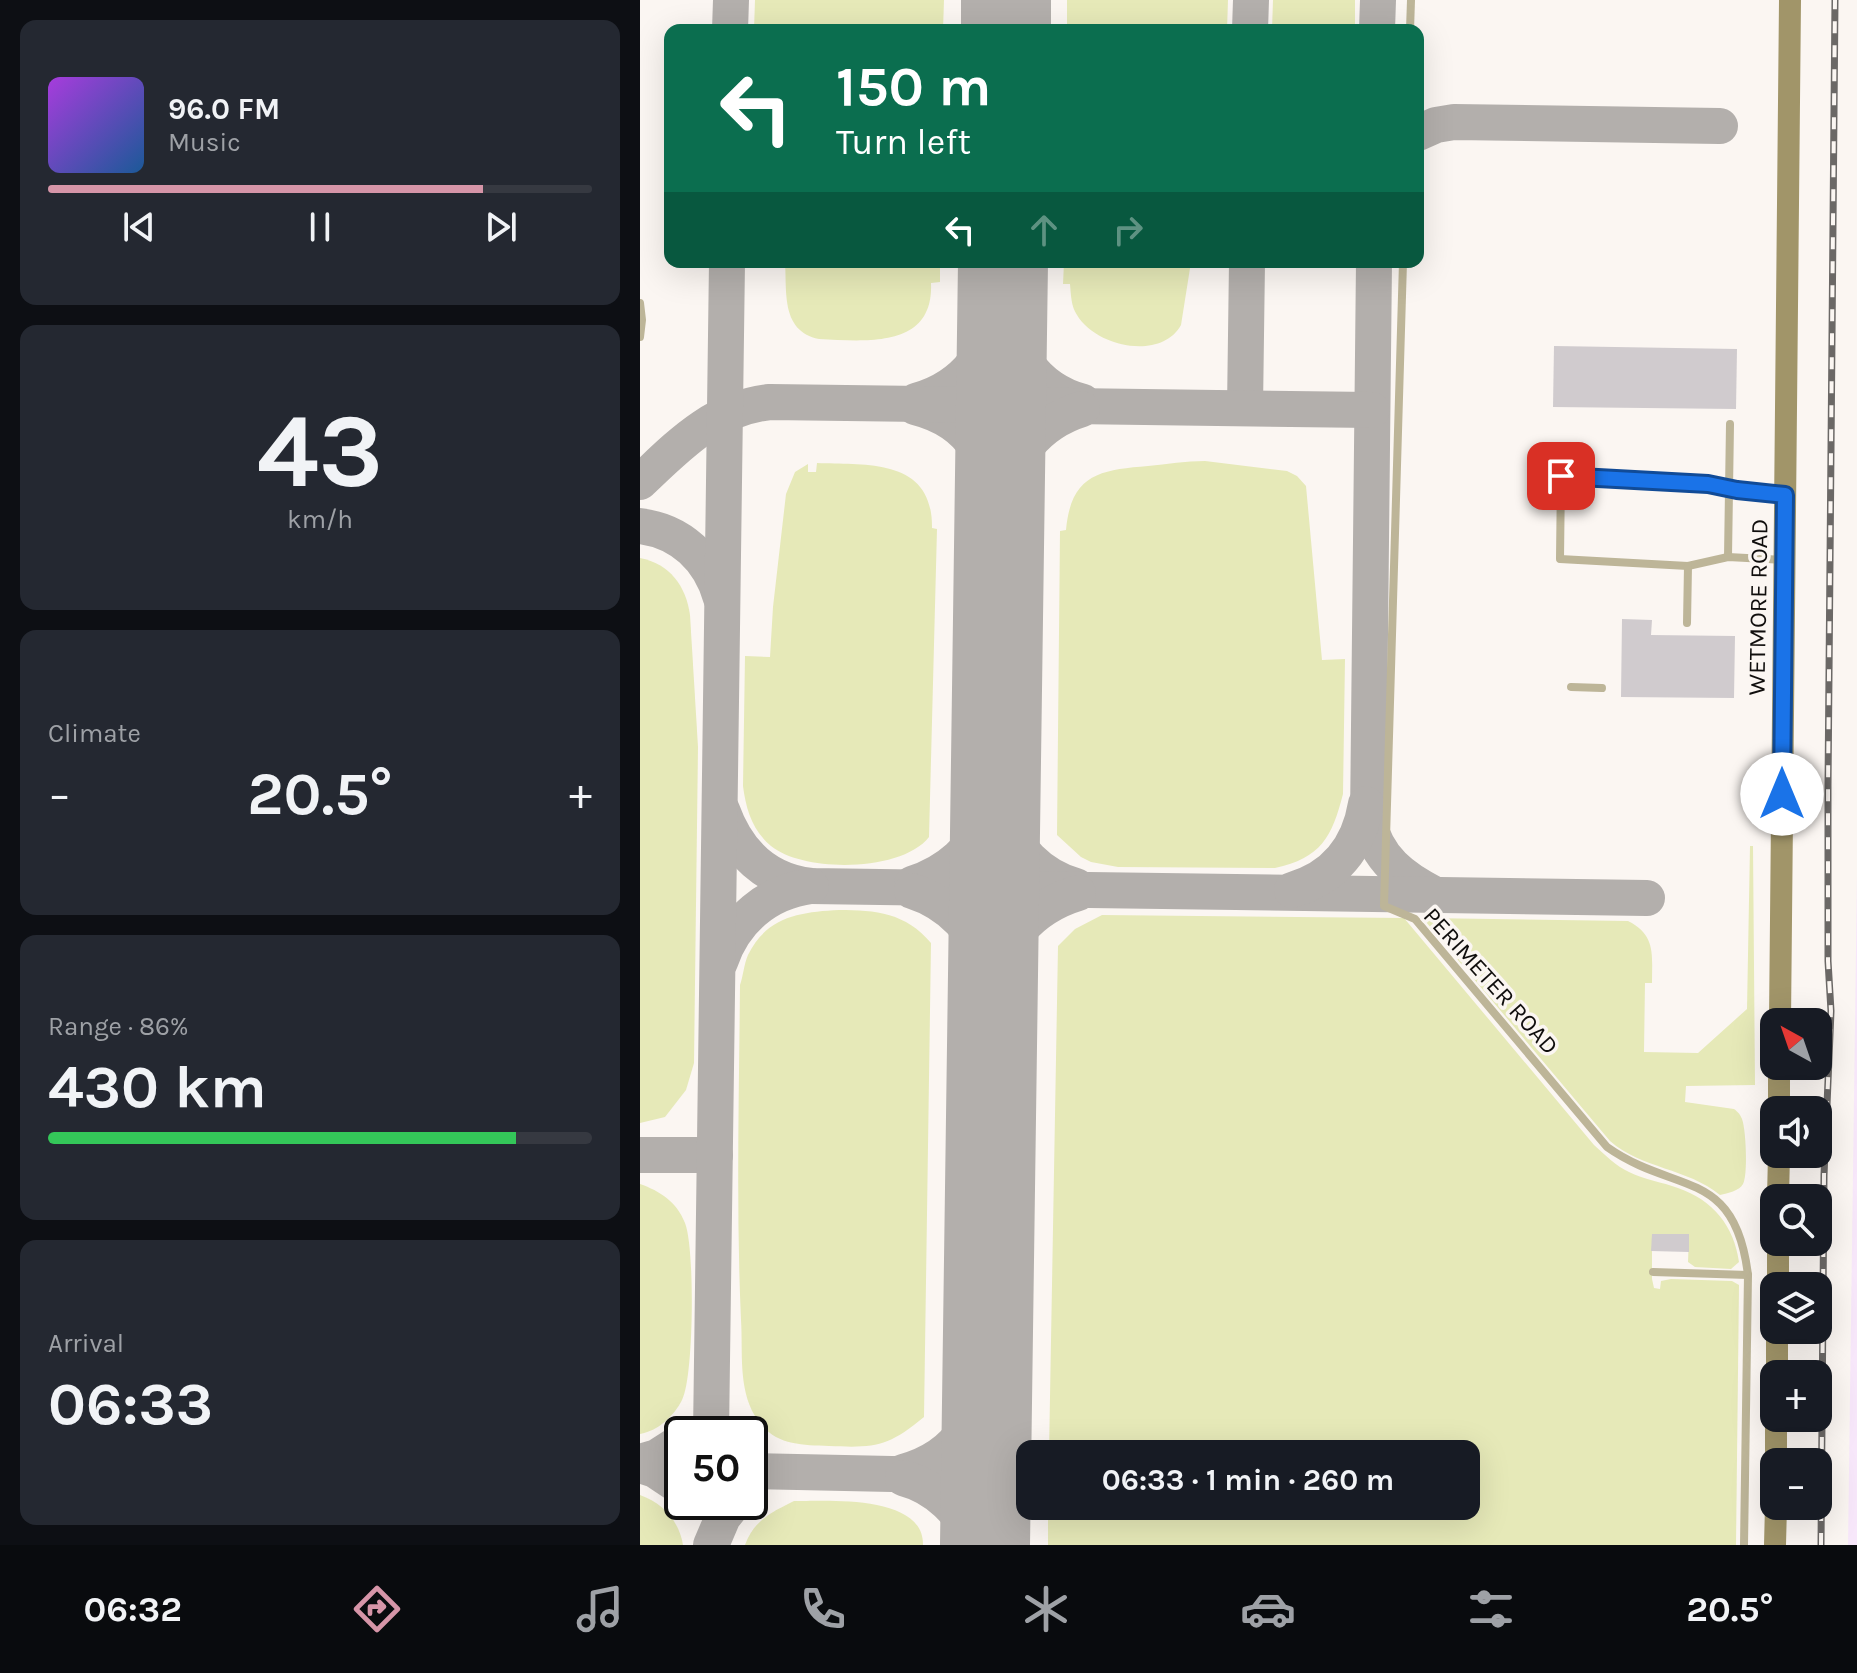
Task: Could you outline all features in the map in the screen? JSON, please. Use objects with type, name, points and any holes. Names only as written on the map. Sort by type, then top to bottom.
[{"type":"main road","name":"WETMORE ROAD","points":[[1780,1008],[1790,0]]},
{"type":"main road","points":[[1775,1545],[1776,1520]]},
{"type":"lane","points":[[1410,24],[1411,0]]},
{"type":"lane","name":"PERIMETER ROAD","points":[[1403,268],[1384,906],[1415,919],[1607,1147],[1630,1163],[1705,1190],[1720,1203],[1735,1225],[1745,1248],[1748,1275],[1744,1545]]},
{"type":"lane","points":[[640,303],[640,337]]},
{"type":"lane","points":[[1728,557],[1730,424]]},
{"type":"lane","points":[[1784,560],[1728,557],[1688,566],[1560,559],[1561,476],[1708,484],[1785,495]]},
{"type":"lane","points":[[1687,623],[1688,566]]},
{"type":"lane","points":[[1571,687],[1602,688]]},
{"type":"lane","points":[[1653,1272],[1748,1275]]},
{"type":"shaded area","points":[[1857,874],[1857,1545],[1848,1545]]},
{"type":"green space","points":[[755,0],[944,0],[943,24],[754,24]]},
{"type":"green space","points":[[1067,0],[1228,0],[1227,24],[1067,24]]},
{"type":"green space","points":[[1273,0],[1355,0],[1355,24],[1272,24]]},
{"type":"green space","points":[[785,268],[940,268],[940,282],[931,283],[929,304],[921,320],[909,330],[876,340],[819,339],[807,335],[792,319]]},
{"type":"green space","points":[[1064,268],[1190,268],[1181,325],[1172,336],[1144,346],[1113,342],[1086,326],[1075,312],[1070,284],[1063,284]]},
{"type":"green space","points":[[1205,461],[1287,471],[1306,486],[1322,660],[1345,659],[1343,794],[1339,809],[1329,834],[1314,852],[1275,868],[1118,867],[1091,862],[1057,835],[1060,531],[1066,530],[1074,497],[1091,478],[1116,470]]},
{"type":"green space","points":[[817,463],[876,466],[909,477],[921,489],[929,505],[932,528],[937,529],[929,837],[916,849],[898,857],[852,865],[806,861],[771,846],[764,840],[748,811],[743,786],[745,656],[770,657],[786,494],[795,472],[808,464],[808,472],[816,472]]},
{"type":"green space","points":[[640,558],[668,571],[680,586],[688,604],[698,747],[694,1063],[686,1090],[665,1117],[640,1123]]},
{"type":"green space","points":[[1750,846],[1753,846],[1755,1085],[1686,1086],[1685,1102],[1734,1109],[1742,1119],[1745,1179],[1739,1188],[1720,1195],[1693,1179],[1636,1157],[1610,1141],[1425,918],[1628,921],[1644,933],[1652,954],[1652,983],[1645,983],[1644,1052],[1698,1053],[1747,1009]]},
{"type":"green space","points":[[839,910],[890,915],[911,925],[931,943],[924,1417],[890,1440],[870,1446],[818,1446],[778,1438],[768,1431],[768,1416],[755,1416],[744,1381],[738,1195],[740,985],[748,955],[765,932],[786,919],[811,912]]},
{"type":"green space","points":[[1102,915],[1404,918],[1594,1145],[1624,1170],[1702,1200],[1727,1226],[1739,1262],[1731,1269],[1695,1267],[1688,1262],[1689,1234],[1652,1234],[1652,1279],[1654,1288],[1660,1289],[1661,1281],[1671,1279],[1732,1281],[1739,1285],[1736,1545],[1048,1545],[1048,1520],[1480,1520],[1480,1440],[1049,1440],[1058,946],[1075,929]]},
{"type":"green space","points":[[640,1184],[667,1198],[685,1223],[692,1312],[689,1366],[682,1400],[671,1416],[664,1416],[664,1423],[640,1434]]},
{"type":"green space","points":[[640,1495],[664,1510],[664,1520],[673,1520],[683,1545],[640,1545]]},
{"type":"green space","points":[[794,1501],[871,1504],[908,1517],[919,1528],[923,1545],[745,1545],[753,1529],[763,1520],[768,1520],[771,1513]]},
{"type":"building","points":[[1554,346],[1737,349],[1736,409],[1553,407]]},
{"type":"building","points":[[1622,619],[1652,620],[1651,635],[1735,636],[1734,698],[1621,697]]},
{"type":"building","points":[[1652,1234],[1689,1234],[1689,1252],[1651,1251]]},
{"type":"taxiway","points":[[730,24],[731,0]]},
{"type":"taxiway","points":[[1250,24],[1251,0]]},
{"type":"taxiway","points":[[1377,24],[1378,0]]},
{"type":"taxiway","points":[[1424,130],[1454,122],[1720,126]]},
{"type":"taxiway","points":[[711,1416],[727,268]]},
{"type":"taxiway","points":[[1245,408],[1247,268]]},
{"type":"taxiway","points":[[1374,268],[1368,820],[1378,846],[1393,866],[1412,882],[1436,895]]},
{"type":"taxiway","points":[[1002,299],[1018,349],[1037,376],[1065,396],[1083,402]]},
{"type":"taxiway","points":[[916,401],[950,386],[974,363],[991,334],[1002,299]]},
{"type":"taxiway","points":[[640,482],[684,442],[715,420],[750,406],[770,402],[1372,410]]},
{"type":"taxiway","points":[[915,407],[936,414],[967,435],[985,465],[999,522]]},
{"type":"taxiway","points":[[1001,509],[1010,475],[1026,447],[1050,424],[1082,409]]},
{"type":"taxiway","points":[[640,526],[668,534],[692,549],[709,571],[721,598]]},
{"type":"taxiway","points":[[912,884],[948,866],[976,838],[996,776]]},
{"type":"taxiway","points":[[997,781],[1002,813],[1021,849],[1040,868],[1076,886]]},
{"type":"taxiway","points":[[1292,890],[1320,878],[1342,859],[1357,834],[1366,804]]},
{"type":"taxiway","points":[[722,810],[736,839],[755,862],[780,878],[811,886],[1647,898]]},
{"type":"taxiway","points":[[720,962],[734,933],[754,910],[780,894],[811,886]]},
{"type":"taxiway","points":[[912,891],[950,911],[970,932],[983,957],[988,977],[992,1022]]},
{"type":"taxiway","points":[[996,994],[1002,959],[1020,930],[1046,908],[1078,893]]},
{"type":"taxiway","points":[[640,1155],[715,1155]]},
{"type":"taxiway","points":[[903,1472],[942,1454],[966,1428],[980,1394],[988,1353]]},
{"type":"taxiway","points":[[640,1462],[664,1453]]},
{"type":"taxiway","points":[[640,1465],[664,1476]]},
{"type":"taxiway","points":[[768,1471],[986,1476]]},
{"type":"taxiway","points":[[903,1478],[927,1488],[947,1503],[963,1522],[975,1545]]},
{"type":"taxiway","points":[[711,1545],[722,1520]]},
{"type":"runway","points":[[1006,0],[1006,24]]},
{"type":"runway","points":[[985,1545],[1003,268]]},
{"type":"railway","points":[[1821,1545],[1824,1175],[1831,1011],[1828,786],[1835,0]]},
{"type":"route","points":[[1561,476],[1708,484],[1785,495],[1782,794]]}]
